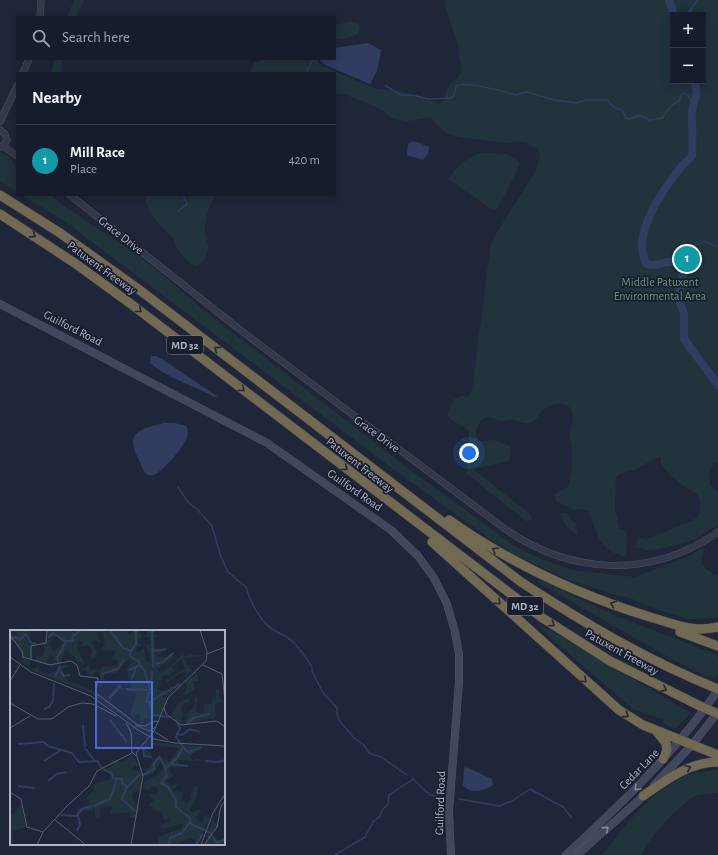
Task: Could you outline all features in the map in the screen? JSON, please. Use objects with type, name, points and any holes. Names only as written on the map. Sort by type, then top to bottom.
[{"type":"highway","name":"Patuxent Freeway","points":[[0,195],[114,271],[502,568],[553,603],[619,642],[716,689]]},
{"type":"highway","name":"Patuxent Freeway","points":[[0,214],[103,283],[511,596],[568,635],[641,678],[718,713]]},
{"type":"highway","points":[[303,415],[456,525],[497,551],[551,579],[718,646]]},
{"type":"highway","points":[[364,483],[396,513],[434,543],[609,702],[630,718],[655,730],[718,755]]},
{"type":"highway","points":[[636,613],[681,628],[700,630],[718,627]]},
{"type":"highway","points":[[655,730],[666,742],[663,760]]},
{"type":"highway","points":[[644,796],[668,778],[687,768],[700,764],[718,762]]},
{"type":"main road","name":"Guilford Road","points":[[0,304],[267,443],[391,530],[418,556],[434,578],[447,604],[455,632],[459,654],[459,688],[449,812],[451,855]]},
{"type":"main road","name":"Cedar Lane","points":[[566,855],[637,789],[680,740],[716,689]]},
{"type":"main road","name":"Cedar Lane","points":[[577,855],[644,796],[692,745],[718,713]]},
{"type":"street","points":[[40,16],[41,0]]},
{"type":"street","points":[[23,72],[29,60]]},
{"type":"street","points":[[0,122],[16,88]]},
{"type":"street","points":[[0,130],[6,137],[2,146],[16,155]]},
{"type":"street","name":"Grace Drive","points":[[71,196],[239,329],[339,405],[505,530],[534,547],[553,556],[583,563],[610,566],[634,565],[680,553],[718,532]]},
{"type":"green space","points":[[74,0],[84,0],[76,16],[67,16]]},
{"type":"green space","name":"Middle Patuxent Environmental Area","points":[[445,0],[718,0],[718,462],[709,469],[710,484],[714,490],[718,491],[718,524],[696,539],[651,551],[636,547],[637,540],[643,538],[646,540],[695,519],[700,513],[700,499],[697,494],[671,476],[661,464],[661,457],[658,457],[634,470],[619,474],[616,477],[615,508],[619,529],[624,530],[627,534],[626,557],[617,554],[605,546],[597,534],[588,511],[582,509],[575,510],[556,501],[555,494],[568,487],[572,465],[570,436],[573,413],[569,407],[563,404],[556,404],[547,407],[534,421],[529,423],[523,423],[517,420],[500,421],[496,418],[489,417],[483,419],[477,428],[476,436],[480,441],[495,440],[510,446],[511,454],[508,461],[474,470],[530,514],[532,520],[526,521],[467,474],[469,431],[447,415],[454,399],[461,396],[469,397],[472,390],[491,242],[536,170],[540,154],[537,148],[524,142],[503,143],[453,136],[446,133],[430,118],[407,121],[392,119],[382,110],[348,95],[336,93],[336,72],[250,72],[255,62],[259,62],[260,60],[318,60],[320,65],[377,89],[400,91],[438,103],[445,100],[447,90],[462,71],[457,41],[447,13]]},
{"type":"green space","points":[[352,21],[358,23],[360,27],[358,34],[344,39],[336,40],[336,25]]},
{"type":"green space","points":[[55,60],[64,60],[61,69],[62,72],[51,72]]},
{"type":"green space","points":[[0,152],[6,155],[14,163],[16,168],[16,191],[0,181]]},
{"type":"green space","points":[[484,153],[509,155],[520,164],[497,209],[493,210],[448,179],[459,166],[468,159]]},
{"type":"green space","points":[[24,196],[53,196],[61,204],[146,261],[211,316],[405,466],[516,547],[571,570],[635,577],[687,557],[701,549],[704,550],[701,563],[707,570],[718,576],[718,618],[688,619],[652,608],[630,598],[615,595],[571,581],[507,551],[396,471],[63,220]]},
{"type":"green space","points":[[145,196],[215,196],[206,220],[205,233],[208,244],[208,252],[202,263],[195,266],[181,254],[176,247],[174,239],[155,220],[146,202]]},
{"type":"green space","points":[[560,513],[567,513],[570,519],[576,523],[578,536],[566,526]]},
{"type":"green space","points":[[540,580],[621,618],[715,654],[718,657],[718,674],[715,678],[704,675],[668,657],[537,582]]},
{"type":"green space","points":[[534,621],[691,713],[675,729],[666,725],[662,719],[633,709],[553,640]]},
{"type":"green space","points":[[718,769],[718,793],[699,795],[688,801],[672,815],[656,833],[642,855],[602,855],[629,821],[655,794],[686,775]]},
{"type":"water","points":[[368,43],[381,50],[377,71],[370,84],[325,65],[320,60],[336,60],[336,48]]},
{"type":"water","points":[[412,141],[429,147],[428,154],[423,160],[407,155],[408,144]]},
{"type":"water","points":[[151,356],[156,356],[162,359],[218,397],[214,397],[157,369],[150,363]]},
{"type":"water","points":[[164,423],[175,423],[186,426],[188,431],[187,438],[178,453],[165,467],[154,475],[149,475],[145,473],[136,453],[133,445],[134,439],[136,434],[142,430]]},
{"type":"water","points":[[466,767],[492,779],[493,785],[486,789],[477,791],[466,788],[463,785],[464,769]]},
{"type":"waterway","points":[[669,0],[673,12]]},
{"type":"waterway","points":[[689,12],[697,0]]},
{"type":"waterway","points":[[306,72],[312,60]]},
{"type":"waterway","points":[[695,84],[696,94],[692,112],[692,156],[674,176],[658,200],[645,227],[642,240],[643,253],[647,264],[655,265],[666,262],[675,262],[680,264],[683,273],[680,289],[680,303],[684,313],[684,339],[718,385]]},
{"type":"waterway","points":[[386,86],[401,95],[412,95],[429,99],[451,98],[454,96],[456,86],[467,85],[494,89],[515,95],[527,92],[554,100],[577,103],[585,100],[607,100],[615,108],[622,110],[626,118],[630,119],[639,115],[649,120],[662,118],[671,106],[679,101],[683,93],[688,95],[693,107]]},
{"type":"waterway","points":[[178,211],[187,204],[183,196]]},
{"type":"waterway","points":[[680,264],[685,260],[685,250],[689,247],[704,241],[718,247]]},
{"type":"waterway","points":[[178,487],[188,502],[197,509],[212,526],[221,557],[228,572],[246,587],[250,599],[262,619],[272,629],[291,640],[308,661],[323,693],[337,708],[339,720],[354,738],[363,744],[369,753],[381,757],[407,775]]},
{"type":"waterway","points":[[412,778],[430,795],[442,797]]},
{"type":"waterway","points":[[335,855],[365,837],[373,822],[380,816],[382,810],[388,804],[389,795],[413,779]]},
{"type":"waterway","points":[[459,799],[499,806],[512,801],[530,789],[563,807],[572,818]]},
{"type":"place","name":"Mill Race","points":[[687,259]]}]
